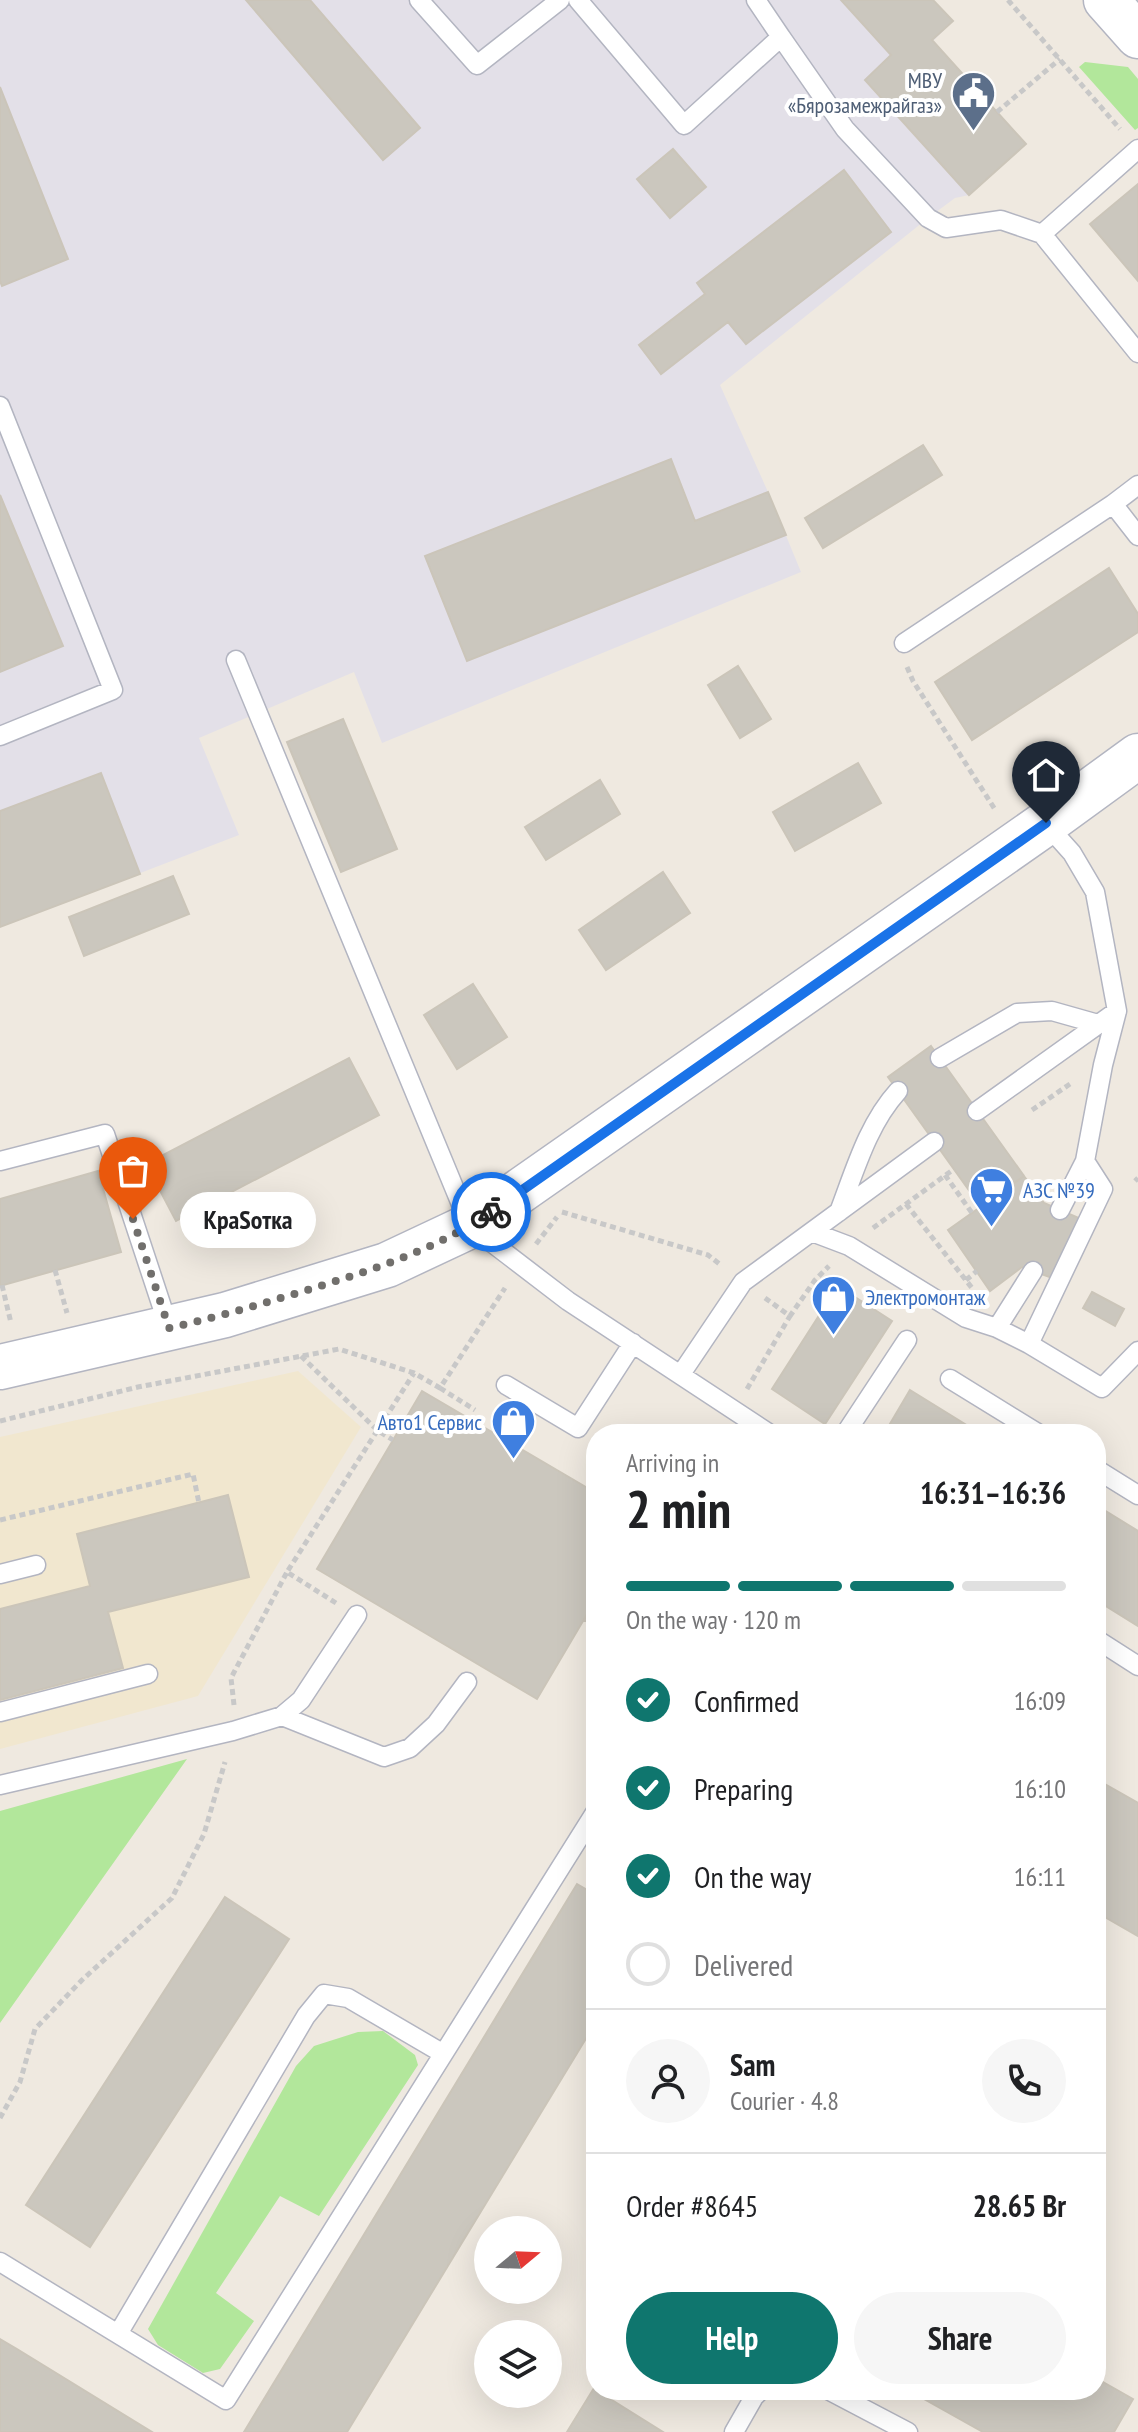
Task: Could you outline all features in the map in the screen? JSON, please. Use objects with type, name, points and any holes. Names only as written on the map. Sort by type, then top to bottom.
[{"type":"main road","points":[[1106,0],[1138,36]]},
{"type":"main road","points":[[0,1367],[225,1315],[387,1265],[470,1226],[1138,756]]},
{"type":"lane","points":[[419,0],[477,65],[560,0]]},
{"type":"lane","points":[[578,0],[684,125],[781,37]]},
{"type":"lane","points":[[756,0],[845,129],[928,218],[946,228],[1001,220],[1042,234],[1138,353]]},
{"type":"lane","points":[[1042,234],[1138,149]]},
{"type":"lane","points":[[0,406],[113,690],[0,736]]},
{"type":"lane","points":[[904,643],[1138,485]]},
{"type":"lane","points":[[1113,504],[1138,536]]},
{"type":"lane","points":[[236,660],[470,1226],[568,1301],[736,1409],[744,1424]]},
{"type":"lane","points":[[1046,823],[1072,853],[1095,892],[1117,1011],[1103,1065],[1085,1161],[1060,1210]]},
{"type":"lane","points":[[940,1058],[1017,1013],[1052,1011],[1098,1024]]},
{"type":"lane","points":[[977,1111],[1117,1011]]},
{"type":"lane","points":[[839,1212],[871,1130],[882,1109],[898,1091]]},
{"type":"lane","points":[[0,1161],[105,1134],[169,1328]]},
{"type":"lane","points":[[681,1374],[743,1282],[934,1142]]},
{"type":"lane","points":[[1029,1344],[1103,1189],[1085,1161]]},
{"type":"lane","points":[[812,1232],[849,1246],[966,1318],[1002,1321],[1029,1344],[1102,1388],[1138,1351]]},
{"type":"lane","points":[[1002,1321],[1033,1271]]},
{"type":"lane","points":[[852,1424],[907,1340]]},
{"type":"lane","points":[[506,1385],[578,1428],[633,1343]]},
{"type":"lane","points":[[950,1379],[1023,1424]]},
{"type":"lane","points":[[1106,1475],[1138,1495]]},
{"type":"lane","points":[[0,1574],[36,1565]]},
{"type":"lane","points":[[0,1785],[233,1731],[282,1716],[301,1700],[357,1615]]},
{"type":"lane","points":[[1106,1648],[1138,1666]]},
{"type":"lane","points":[[0,1712],[148,1674]]},
{"type":"lane","points":[[282,1716],[384,1757],[410,1748],[436,1724],[467,1682]]},
{"type":"lane","points":[[0,2262],[226,2400],[586,1827]]},
{"type":"lane","points":[[118,2334],[306,2016],[324,1994],[348,1998],[442,2053]]},
{"type":"lane","points":[[734,2432],[752,2400]]},
{"type":"lane","points":[[847,2400],[908,2432]]},
{"type":"path","points":[[1008,0],[1138,149]]},
{"type":"path","points":[[997,112],[1060,59]]},
{"type":"path","points":[[904,643],[903,659],[913,681],[997,812]]},
{"type":"path","points":[[1020,1118],[1103,1065]]},
{"type":"path","points":[[945,1175],[972,1213]]},
{"type":"path","points":[[906,1204],[982,1302],[1002,1321]]},
{"type":"path","points":[[55,1270],[71,1325]]},
{"type":"path","points":[[966,1280],[977,1271]]},
{"type":"path","points":[[440,1388],[510,1280]]},
{"type":"path","points":[[2,1285],[12,1325]]},
{"type":"path","points":[[0,1421],[138,1387],[339,1349],[414,1373],[475,1410]]},
{"type":"path","points":[[301,1356],[377,1430],[393,1440]]},
{"type":"path","points":[[0,2118],[20,2082],[35,2029],[82,1980],[172,1898],[204,1834],[233,1731],[235,1708],[231,1678],[287,1572],[414,1373]]},
{"type":"path","points":[[0,1520],[193,1474],[199,1503]]},
{"type":"path","points":[[287,1572],[357,1615]]},
{"type":"shaded area","points":[[0,0],[933,0],[953,21],[933,41],[1026,144],[969,195],[955,198],[928,218],[720,385],[801,572],[382,743],[354,672],[199,738],[239,835],[0,927]]},
{"type":"shaded area","points":[[298,1371],[361,1427],[198,1696],[0,1749],[0,1437]]},
{"type":"green space","points":[[1085,62],[1128,67],[1138,79],[1138,128],[1135,130],[1079,67]]},
{"type":"green space","points":[[187,1759],[0,2023],[0,1811]]},
{"type":"green space","points":[[383,2031],[415,2055],[418,2065],[319,2216],[280,2196],[216,2293],[254,2321],[220,2369],[203,2373],[158,2345],[148,2329],[296,2066],[314,2046],[358,2032]]},
{"type":"building","points":[[246,0],[310,0],[420,128],[383,160]]},
{"type":"building","points":[[841,0],[933,0],[953,21],[932,40],[1026,144],[969,195],[865,80],[891,55]]},
{"type":"building","points":[[0,87],[68,259],[2,286],[0,281]]},
{"type":"building","points":[[673,149],[706,187],[670,218],[637,179]]},
{"type":"building","points":[[844,170],[891,232],[746,344],[728,322],[661,374],[639,345],[705,294],[697,283]]},
{"type":"building","points":[[1138,184],[1138,281],[1090,224]]},
{"type":"building","points":[[923,445],[942,475],[823,548],[805,518]]},
{"type":"building","points":[[671,459],[695,521],[768,492],[786,535],[467,661],[425,556]]},
{"type":"building","points":[[0,495],[63,646],[0,672]]},
{"type":"building","points":[[1109,568],[1138,614],[1138,632],[972,740],[935,682]]},
{"type":"building","points":[[738,666],[771,719],[740,738],[708,685]]},
{"type":"building","points":[[343,719],[397,849],[341,872],[287,742]]},
{"type":"building","points":[[858,763],[881,803],[795,851],[773,812]]},
{"type":"building","points":[[101,773],[140,874],[0,927],[0,811]]},
{"type":"building","points":[[600,780],[620,814],[546,860],[525,827]]},
{"type":"building","points":[[663,872],[690,913],[606,970],[579,930]]},
{"type":"building","points":[[173,876],[189,914],[84,956],[69,917]]},
{"type":"building","points":[[473,984],[507,1037],[457,1069],[424,1015]]},
{"type":"building","points":[[931,1046],[1024,1176],[981,1207],[888,1077]]},
{"type":"building","points":[[349,1058],[379,1115],[176,1221],[146,1164]]},
{"type":"building","points":[[98,1171],[121,1252],[0,1286],[0,1199]]},
{"type":"building","points":[[1024,1176],[1044,1203],[1081,1219],[1055,1279],[1022,1267],[990,1291],[948,1230]]},
{"type":"building","points":[[838,1286],[892,1321],[825,1424],[772,1389]]},
{"type":"building","points":[[1092,1292],[1124,1309],[1115,1326],[1083,1308]]},
{"type":"building","points":[[910,1390],[965,1424],[890,1424]]},
{"type":"building","points":[[422,1391],[586,1487],[586,1616],[537,1699],[317,1569]]},
{"type":"building","points":[[228,1495],[249,1577],[108,1612],[123,1668],[0,1700],[0,1609],[90,1586],[77,1534]]},
{"type":"building","points":[[1106,1511],[1138,1531],[1138,1626],[1106,1606]]},
{"type":"building","points":[[1106,1785],[1138,1803],[1138,1936],[1106,1918]]},
{"type":"building","points":[[577,1884],[586,1889],[586,2038],[478,2216],[474,2216],[474,2223],[347,2432],[244,2432]]},
{"type":"building","points":[[225,1897],[289,1939],[90,2247],[26,2205]]},
{"type":"building","points":[[0,2339],[17,2349],[152,2432],[0,2432]]},
{"type":"building","points":[[1106,2384],[1133,2399],[1114,2432],[983,2432],[926,2400],[1106,2400]]},
{"type":"building","points":[[587,2400],[612,2400],[663,2432],[567,2432]]},
{"type":"way so far","points":[[133,1219],[169,1328],[225,1315],[387,1265],[470,1226],[491,1212]]},
{"type":"place","name":"МВУ «Бярозамежрайгаз»","points":[[973,132]]},
{"type":"place","name":"КраSотка","points":[[133,1219]]},
{"type":"place","name":"АЗС №39","points":[[992,1229]]},
{"type":"place","name":"Электромонтаж","points":[[834,1336]]},
{"type":"place","name":"Авто1 Сервис","points":[[513,1461]]},
{"type":"route","points":[[491,1212],[1046,823]]}]
